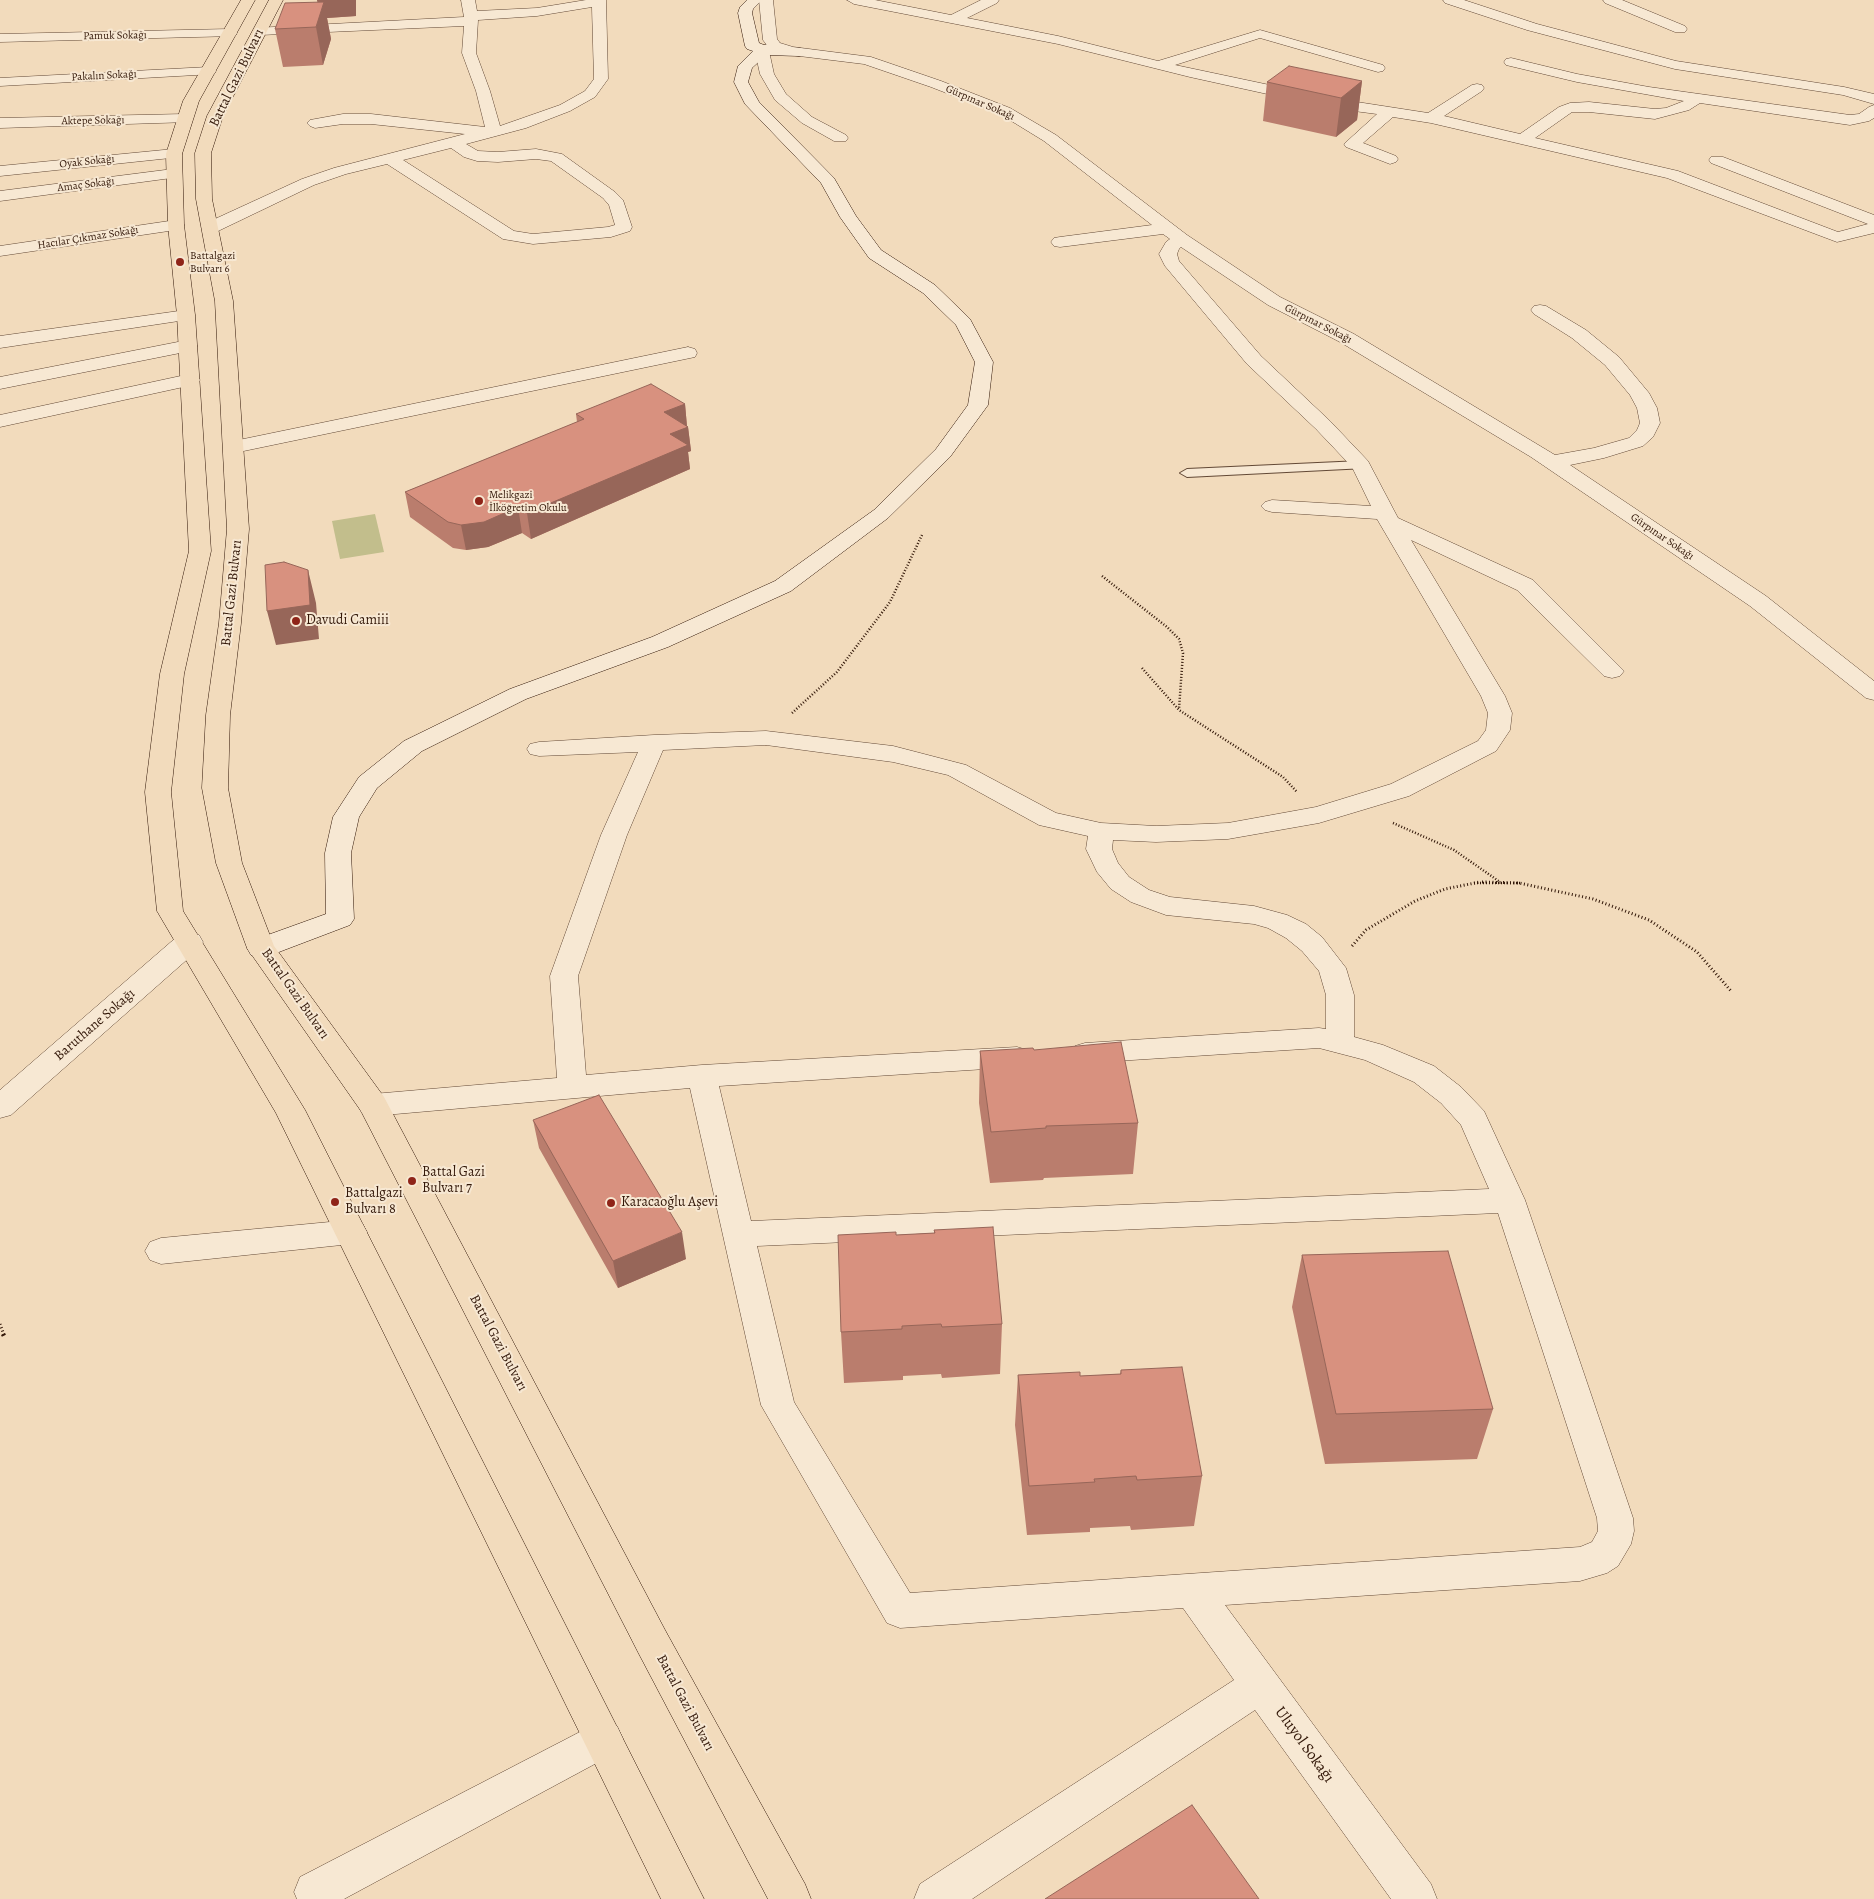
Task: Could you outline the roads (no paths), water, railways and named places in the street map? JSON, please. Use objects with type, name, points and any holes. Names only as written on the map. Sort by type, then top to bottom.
[{"type":"main road","name":"Battal Gazi Bulvarı","points":[[248,0],[191,101],[173,164],[176,225],[186,315],[200,551],[172,674],[158,792],[170,911],[290,1110],[683,1899]]},
{"type":"main road","name":"Battal Gazi Bulvarı","points":[[276,0],[215,116],[203,153],[204,199],[224,301],[238,529],[230,623],[218,715],[215,788],[230,863],[261,948],[373,1106],[652,1642],[790,1899]]},
{"type":"street","points":[[468,0],[470,18],[469,53],[483,91],[494,133]]},
{"type":"street","points":[[754,0],[744,13],[752,46],[769,49]]},
{"type":"street","points":[[766,0],[770,40],[766,74],[780,97],[807,120],[840,138]]},
{"type":"street","points":[[854,0],[1058,40],[1331,104],[1431,118],[1672,174],[1837,237],[1874,228]]},
{"type":"street","points":[[954,19],[992,0]]},
{"type":"street","points":[[1450,0],[1532,28],[1675,65],[1844,91],[1874,99]]},
{"type":"street","points":[[1610,0],[1680,29]]},
{"type":"street","points":[[210,228],[308,182],[340,171],[521,125],[565,108],[590,94],[601,79],[599,1],[537,12],[470,18],[260,31]]},
{"type":"street","name":"Pamuk Sokağı","points":[[0,38],[230,33]]},
{"type":"street","points":[[1159,65],[1260,34],[1378,68],[1362,80]]},
{"type":"street","points":[[261,948],[340,919],[338,853],[346,817],[368,783],[413,746],[518,694],[660,642],[783,586],[881,514],[942,453],[978,405],[984,362],[964,323],[929,289],[875,254],[848,217],[828,181],[753,104],[742,82],[746,66],[769,49]]},
{"type":"street","name":"Gürpınar Sokağı","points":[[769,49],[866,60],[936,84],[1005,111],[1050,138],[1174,234],[1274,301],[1347,338],[1552,462],[1758,601],[1874,693]]},
{"type":"street","points":[[1511,62],[1577,78],[1696,99],[1850,120],[1864,118],[1874,110]]},
{"type":"street","name":"Pakalın Sokağı","points":[[0,82],[208,71]]},
{"type":"street","points":[[1431,118],[1477,88]]},
{"type":"street","points":[[1331,104],[1347,92]]},
{"type":"street","points":[[1523,139],[1570,108],[1589,107],[1655,114],[1684,107],[1696,99]]},
{"type":"street","points":[[1389,112],[1352,144],[1390,159]]},
{"type":"street","name":"Aktepe Sokağı","points":[[0,123],[185,119]]},
{"type":"street","points":[[315,123],[343,119],[372,119],[494,133]]},
{"type":"street","points":[[389,158],[509,235],[533,238],[611,232],[624,227],[617,204],[609,195],[556,156],[536,154],[498,157],[477,156],[470,154],[455,143]]},
{"type":"street","points":[[1717,160],[1874,221]]},
{"type":"street","name":"Oyak Sokağı","points":[[0,171],[173,164]]},
{"type":"street","name":"Amaç Sokağı","points":[[0,196],[173,164]]},
{"type":"street","name":"Hacılar Çıkmaz Sokağı","points":[[0,251],[176,225]]},
{"type":"street","points":[[539,749],[766,738],[893,754],[957,770],[1048,819],[1101,831],[1156,834],[1228,831],[1319,815],[1400,790],[1487,746],[1498,730],[1500,713],[1493,696],[1387,517],[1361,465],[1323,425],[1254,360],[1171,262],[1168,254],[1172,246],[1174,234],[1060,242]]},
{"type":"street","points":[[1540,310],[1579,334],[1612,361],[1639,393],[1647,408],[1650,423],[1646,433],[1636,442],[1597,454],[1552,462]]},
{"type":"street","points":[[0,342],[186,315]]},
{"type":"street","points":[[0,383],[188,346]]},
{"type":"street","points":[[234,447],[688,353]]},
{"type":"street","points":[[0,421],[190,380]]},
{"type":"street","points":[[1272,506],[1387,517],[1525,585],[1612,671]]},
{"type":"street","points":[[572,1088],[564,976],[614,835],[654,742]]},
{"type":"street","points":[[1101,831],[1100,849],[1106,866],[1120,883],[1140,896],[1166,906],[1254,915],[1277,921],[1296,931],[1312,944],[1332,968],[1340,995],[1340,1043]]},
{"type":"street","name":"Baruthane Sokağı","points":[[0,1107],[189,942]]},
{"type":"street","points":[[373,1106],[702,1076],[1319,1038],[1373,1052],[1424,1074],[1451,1095],[1473,1119],[1509,1200],[1615,1518],[1616,1531],[1613,1544],[1605,1554],[1594,1561],[1580,1564],[900,1611],[778,1405],[702,1076]]},
{"type":"street","points":[[739,1234],[1509,1200]]},
{"type":"street","points":[[161,1251],[351,1232]]},
{"type":"street","name":"Uluyol Sokağı","points":[[1192,1591],[1416,1899]]},
{"type":"street","points":[[935,1899],[1260,1685]]},
{"type":"street","points":[[315,1892],[603,1739]]},
{"type":"lane","points":[[1187,473],[1361,465]]},
{"type":"place","name":"Battalgazi Bulvarı 6","points":[[180,262]]},
{"type":"place","name":"Melikgazi İlköğretim Okulu","points":[[479,501]]},
{"type":"place","name":"Davudi Camiii","points":[[296,621]]},
{"type":"place","name":"Battal Gazi Bulvarı 7","points":[[412,1181]]},
{"type":"place","name":"Battalgazi Bulvarı 8","points":[[335,1202]]},
{"type":"place","name":"Karacaoğlu Aşevi","points":[[611,1203]]}]
